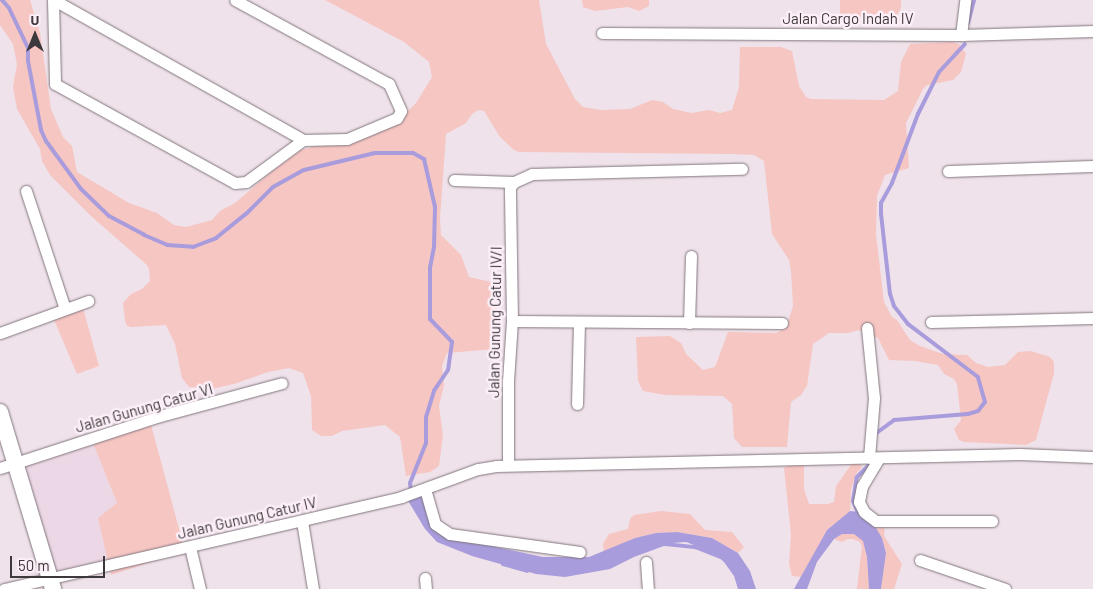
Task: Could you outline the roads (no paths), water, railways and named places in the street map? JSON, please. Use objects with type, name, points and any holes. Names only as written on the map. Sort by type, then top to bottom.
[{"type":"street","points":[[54,0],[55,84],[235,183],[246,182],[303,140]]},
{"type":"street","points":[[54,0],[303,140],[347,139],[397,118],[401,111],[389,84],[235,0]]},
{"type":"street","points":[[961,35],[966,0]]},
{"type":"street","name":"Jalan Cargo Indah IV","points":[[602,32],[961,35],[1093,31]]},
{"type":"street","points":[[948,171],[1093,166]]},
{"type":"street","points":[[454,180],[514,182],[532,174],[742,169]]},
{"type":"street","name":"Jalan Gunung Catur IV/I","points":[[508,464],[508,381],[512,321],[510,187],[514,182]]},
{"type":"street","points":[[26,191],[65,309]]},
{"type":"street","points":[[689,323],[691,256]]},
{"type":"street","points":[[0,333],[88,301]]},
{"type":"street","points":[[931,322],[1093,318]]},
{"type":"street","points":[[512,321],[782,323]]},
{"type":"street","points":[[578,404],[579,322]]},
{"type":"street","points":[[867,328],[874,398],[874,458],[862,486],[859,502],[864,512],[876,521],[992,521]]},
{"type":"street","name":"Jalan Gunung Catur VI","points":[[8,465],[160,416],[282,383]]},
{"type":"street","points":[[0,412],[8,465],[51,583]]},
{"type":"street","name":"Jalan Gunung Catur IV","points":[[4,589],[51,583],[190,546],[401,497],[478,469],[508,464],[1020,454],[1093,457]]},
{"type":"street","points":[[423,490],[435,524],[450,534],[580,552]]},
{"type":"street","points":[[302,521],[314,589]]},
{"type":"street","points":[[190,546],[200,589]]},
{"type":"street","points":[[920,560],[1005,589]]},
{"type":"street","points":[[646,562],[648,589]]},
{"type":"waterway","points":[[2,0],[9,8],[28,48],[28,61],[41,130],[46,141],[81,189],[109,216],[167,245],[193,247],[216,238],[246,214],[273,187],[304,170],[375,153],[413,153],[424,159],[435,207],[434,247],[430,268],[430,319],[452,342],[448,370],[434,391],[426,417],[426,443],[410,483],[411,492]]},
{"type":"waterway","points":[[968,23],[974,0]]},
{"type":"waterway","points":[[875,436],[875,434],[894,420],[968,414],[978,411],[985,402],[978,377],[908,324],[894,306],[890,294],[881,214],[881,203],[892,183],[918,114],[939,72],[965,44]]},
{"type":"waterway","points":[[859,515],[853,501],[857,477],[870,464]]},
{"type":"waterway","points":[[665,544],[695,547],[721,557]]},
{"type":"waterway","points":[[503,564],[527,571]]}]
